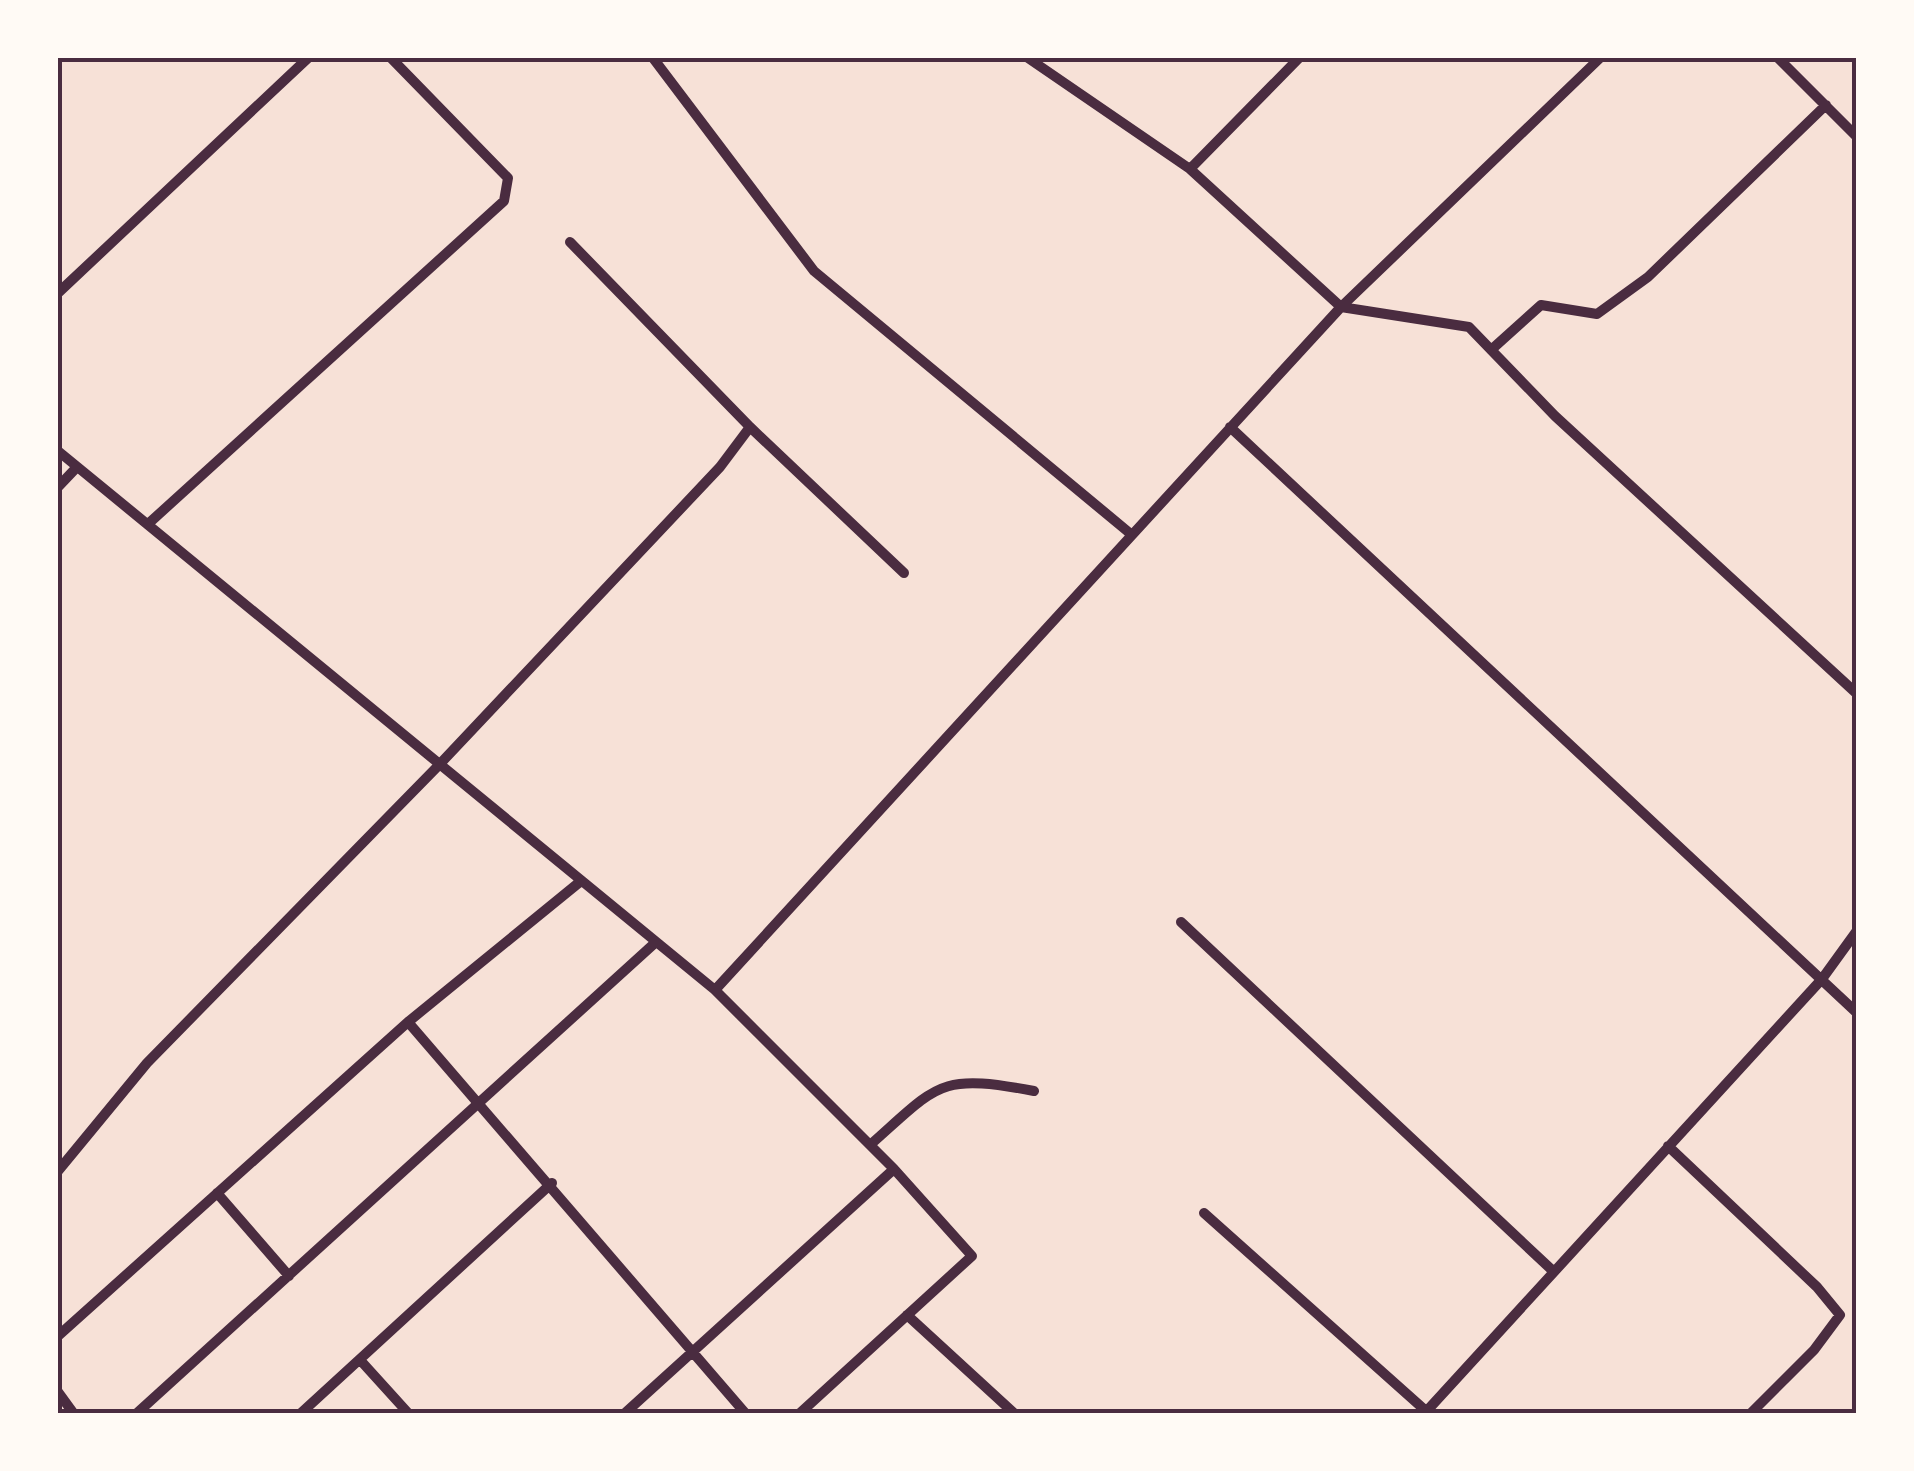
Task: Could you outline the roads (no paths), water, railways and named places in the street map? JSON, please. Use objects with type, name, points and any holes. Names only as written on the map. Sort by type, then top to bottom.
[{"type":"street","points":[[58,293],[308,58]]},
{"type":"street","points":[[148,524],[504,201],[508,178],[391,58]]},
{"type":"street","points":[[653,58],[814,271],[1132,535]]},
{"type":"street","points":[[1028,58],[1190,169],[1341,307],[1469,327],[1554,416],[1856,693]]},
{"type":"street","points":[[1190,169],[1299,58]]},
{"type":"street","points":[[715,990],[1341,307],[1600,58]]},
{"type":"street","points":[[1778,58],[1856,136]]},
{"type":"street","points":[[1491,350],[1540,305],[1596,314],[1648,277],[1826,105]]},
{"type":"street","points":[[570,242],[750,426],[904,574]]},
{"type":"street","points":[[58,1172],[147,1063],[438,766],[720,467],[750,426]]},
{"type":"street","points":[[1230,427],[1856,1012]]},
{"type":"street","points":[[58,451],[715,990],[894,1169],[972,1256],[800,1414]]},
{"type":"street","points":[[58,487],[76,467]]},
{"type":"street","points":[[58,1336],[408,1022],[582,881]]},
{"type":"street","points":[[1181,922],[1553,1271]]},
{"type":"street","points":[[1204,1213],[1425,1412],[1822,979],[1856,932]]},
{"type":"street","points":[[136,1414],[656,942]]},
{"type":"street","points":[[408,1022],[696,1350],[746,1414]]},
{"type":"street","points":[[870,1145],[936,1087],[953,1082],[1034,1091]]},
{"type":"street","points":[[1668,1146],[1817,1287],[1840,1314],[1814,1350],[1750,1414]]},
{"type":"street","points":[[624,1414],[894,1169]]},
{"type":"street","points":[[300,1414],[552,1183]]},
{"type":"street","points":[[217,1193],[289,1276]]},
{"type":"street","points":[[907,1315],[1015,1414]]},
{"type":"street","points":[[360,1360],[409,1414]]},
{"type":"street","points":[[58,1392],[74,1414]]}]
